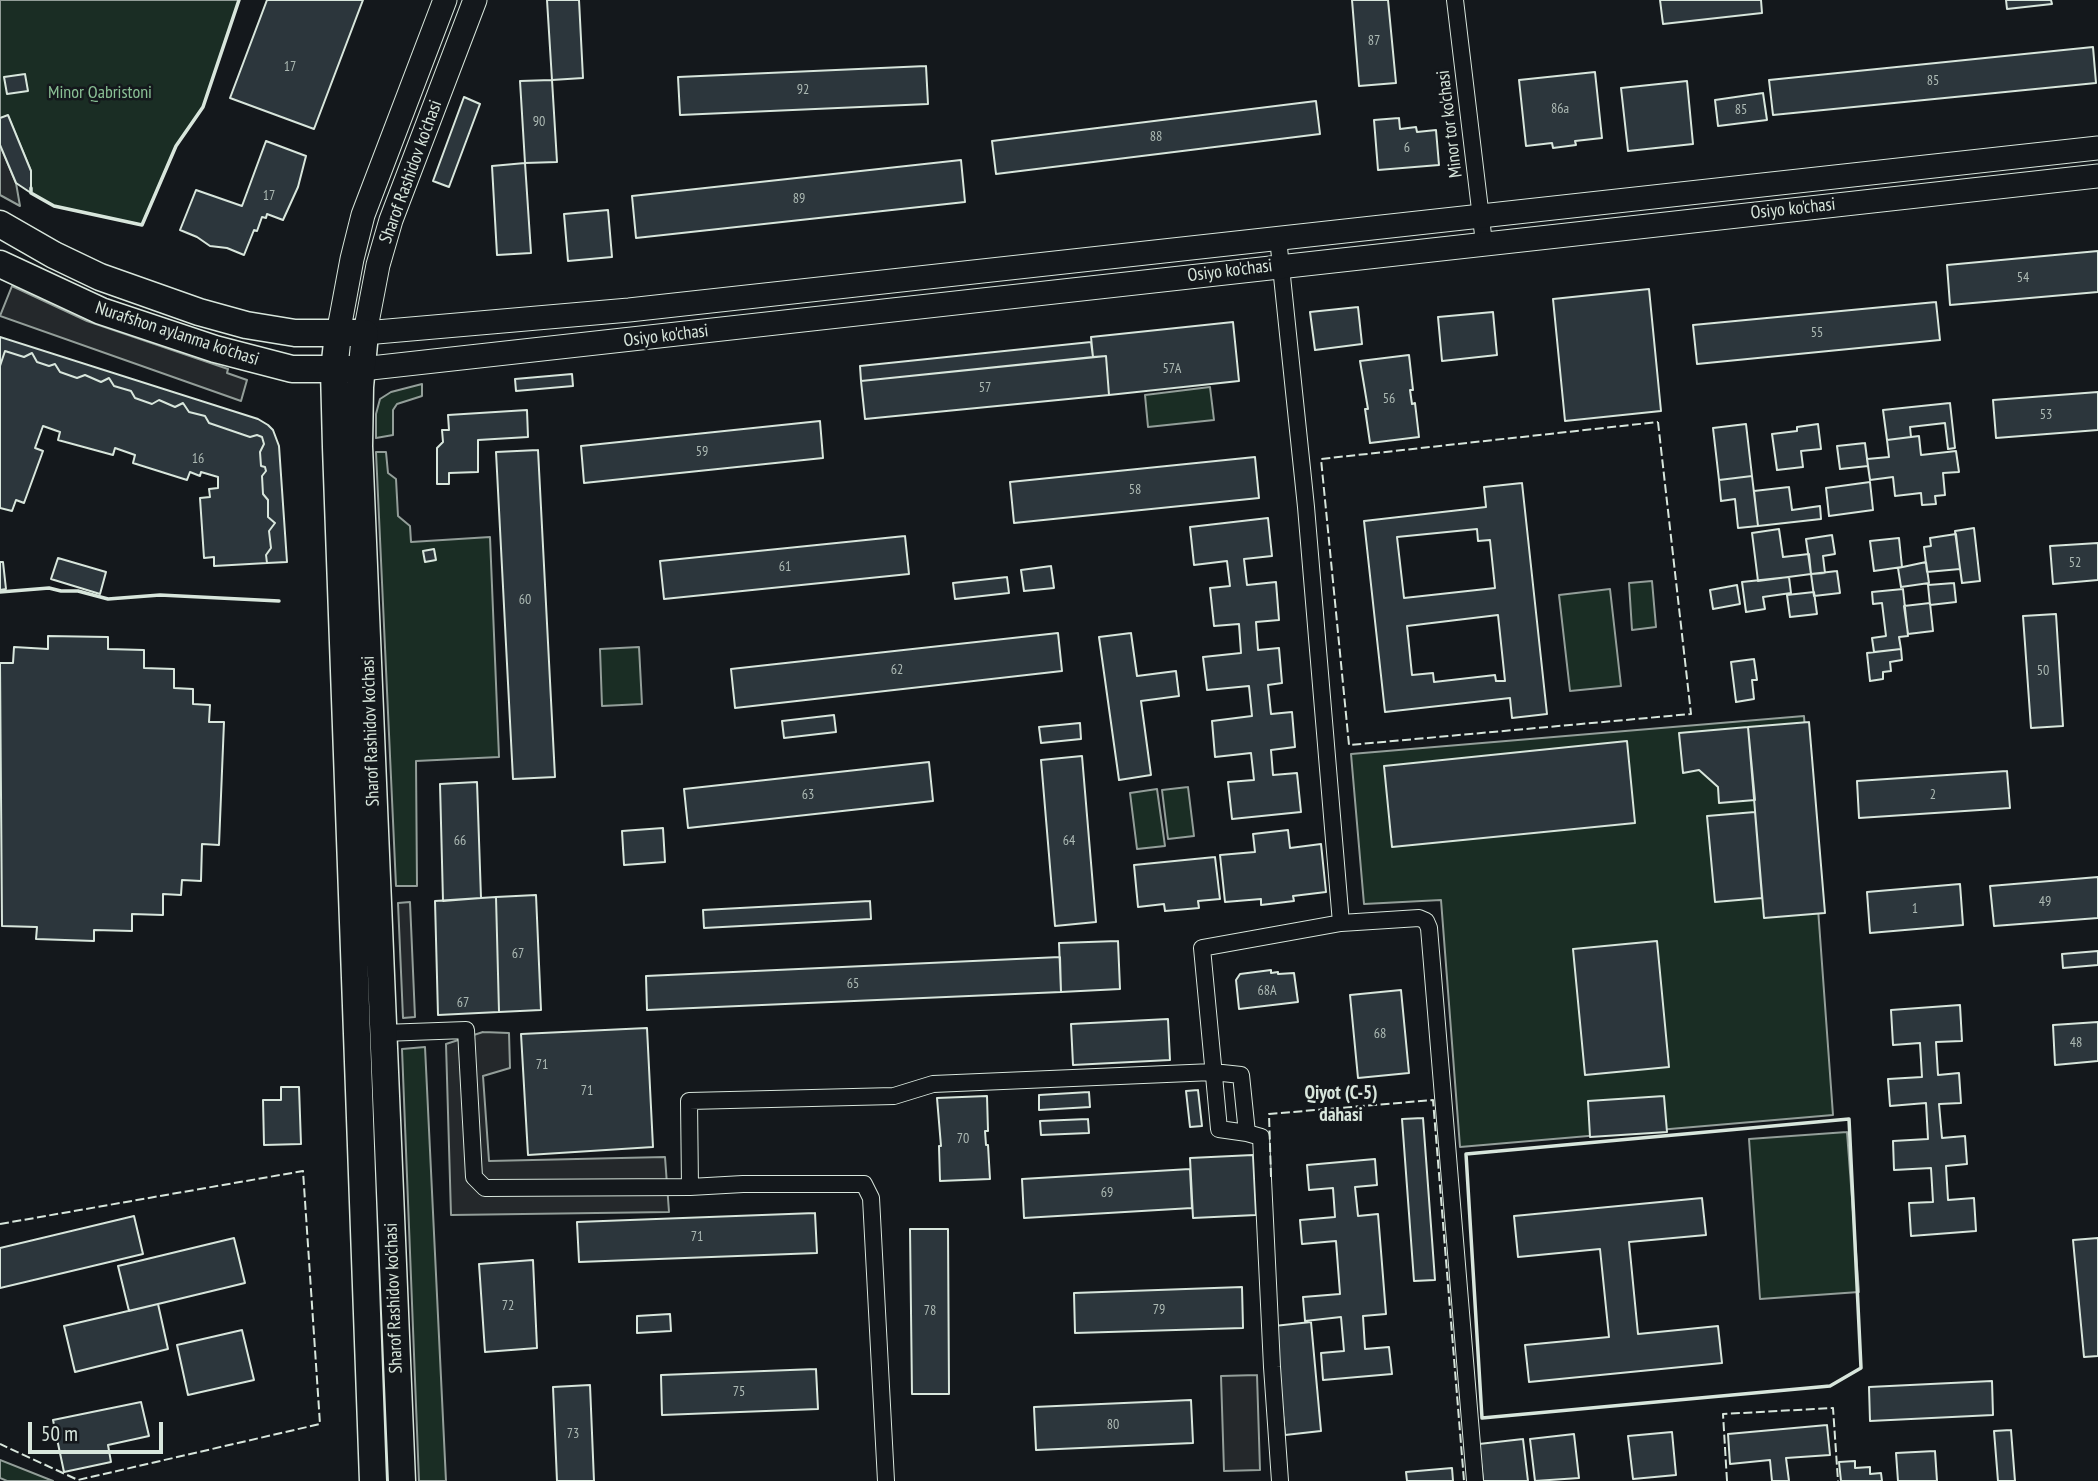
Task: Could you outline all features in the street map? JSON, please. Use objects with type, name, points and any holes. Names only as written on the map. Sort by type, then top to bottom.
[{"type":"main road","name":"Sharof Rashidov ko'chasi","points":[[373,1481],[355,1034],[334,370],[352,259],[363,215],[445,0]]},
{"type":"main road","name":"Sharof Rashidov ko'chasi","points":[[402,1481],[359,446],[362,369],[365,332],[378,265],[391,220],[475,0]]},
{"type":"main road","name":"Osiyo ko'chasi","points":[[365,332],[629,310],[2098,148]]},
{"type":"main road","name":"Osiyo ko'chasi","points":[[362,369],[2098,176]]},
{"type":"main road","name":"Nurafshon aylanma ko'chasi","points":[[0,224],[77,266],[188,309],[270,330],[338,334],[365,332]]},
{"type":"main road","name":"Nurafshon aylanma ko'chasi","points":[[0,264],[100,311],[187,341],[292,369],[362,369]]},
{"type":"main road","points":[[355,1034],[383,1033]]},
{"type":"street","name":"Minor tor ko'chasi","points":[[1455,0],[1483,243]]},
{"type":"street","points":[[1278,238],[1306,507],[1341,923]]},
{"type":"street","points":[[1280,1481],[1261,1137],[1219,1129],[1202,948],[1341,923],[1419,918],[1426,921],[1429,929],[1475,1481]]},
{"type":"street","points":[[383,1033],[466,1030],[474,1177],[485,1188],[864,1184],[871,1198],[886,1481]]},
{"type":"street","points":[[690,1187],[689,1101],[894,1096],[933,1084],[1213,1072],[1241,1075],[1247,1133]]},
{"type":"green space","name":"Minor Qabristoni","points":[[0,0],[239,0],[203,107],[176,146],[142,225],[54,206],[31,193],[31,171],[8,116],[0,118]]},
{"type":"green space","points":[[422,384],[422,396],[397,404],[393,410],[393,435],[376,438],[376,414],[380,399],[391,392]]},
{"type":"green space","points":[[1210,387],[1214,420],[1148,427],[1145,395]]},
{"type":"green space","points":[[376,452],[386,452],[388,473],[396,479],[398,516],[410,526],[411,542],[490,537],[499,757],[416,761],[417,886],[396,886]]},
{"type":"green space","points":[[1652,581],[1656,627],[1632,630],[1629,583]]},
{"type":"green space","points":[[1610,589],[1621,686],[1570,691],[1559,595]]},
{"type":"green space","points":[[639,647],[642,704],[602,706],[600,649]]},
{"type":"green space","points":[[1804,716],[1833,1115],[1460,1147],[1441,900],[1364,904],[1351,754]]},
{"type":"green space","points":[[1188,787],[1194,836],[1168,839],[1162,790]]},
{"type":"green space","points":[[1157,789],[1165,846],[1137,849],[1130,793]]},
{"type":"green space","points":[[425,1047],[446,1481],[419,1481],[402,1049]]},
{"type":"green space","points":[[1847,1132],[1859,1292],[1760,1299],[1749,1139]]},
{"type":"green space","points":[[0,1460],[53,1481],[7,1481],[0,1478]]},
{"type":"shaded area","points":[[0,145],[16,183],[20,206],[0,195]]},
{"type":"shaded area","points":[[12,286],[87,321],[228,369],[227,373],[247,380],[241,401],[0,316]]},
{"type":"shaded area","points":[[410,902],[415,1017],[403,1018],[398,903]]},
{"type":"shaded area","points":[[483,1032],[509,1033],[510,1068],[483,1076],[489,1161],[665,1157],[669,1212],[451,1215],[446,1044]]},
{"type":"shaded area","points":[[1257,1375],[1260,1470],[1224,1471],[1221,1376]]},
{"type":"building","points":[[267,0],[363,0],[314,129],[230,98]]},
{"type":"building","points":[[547,0],[579,0],[583,78],[552,80]]},
{"type":"building","points":[[1352,0],[1388,0],[1396,83],[1359,86]]},
{"type":"building","points":[[1660,0],[1761,0],[1762,13],[1663,24]]},
{"type":"building","points":[[2006,0],[2051,0],[2052,4],[2007,9]]},
{"type":"building","points":[[2093,47],[2096,83],[1773,115],[1769,80]]},
{"type":"building","points":[[926,66],[928,104],[680,115],[678,77]]},
{"type":"building","points":[[1595,72],[1602,138],[1575,141],[1576,145],[1553,148],[1552,143],[1526,146],[1519,80]]},
{"type":"building","points":[[25,74],[28,91],[7,94],[4,77]]},
{"type":"building","points":[[552,80],[557,162],[525,163],[520,81]]},
{"type":"building","points":[[1687,81],[1693,144],[1628,151],[1621,88]]},
{"type":"building","points":[[1763,93],[1767,120],[1718,126],[1715,100]]},
{"type":"building","points":[[464,97],[480,104],[449,187],[433,181]]},
{"type":"building","points":[[1316,101],[1320,134],[996,174],[992,141]]},
{"type":"building","points":[[8,115],[31,171],[31,193],[16,183],[0,145],[0,118]]},
{"type":"building","points":[[1399,118],[1400,129],[1416,127],[1417,132],[1436,130],[1439,165],[1378,170],[1374,120]]},
{"type":"building","points":[[266,141],[306,156],[298,187],[283,220],[267,214],[266,218],[262,217],[244,255],[227,248],[210,246],[180,230],[196,190],[242,206]]},
{"type":"building","points":[[961,160],[965,202],[636,238],[632,196]]},
{"type":"building","points":[[525,163],[531,253],[497,255],[492,166]]},
{"type":"building","points":[[608,210],[612,257],[568,261],[564,214]]},
{"type":"building","points":[[2098,251],[2098,292],[1950,305],[1947,265]]},
{"type":"building","points":[[1649,289],[1661,411],[1565,421],[1553,299]]},
{"type":"building","points":[[1936,302],[1940,340],[1697,364],[1693,325]]},
{"type":"building","points":[[1358,307],[1362,344],[1315,350],[1310,312]]},
{"type":"building","points":[[1493,312],[1497,355],[1442,361],[1438,317]]},
{"type":"building","points":[[1233,322],[1239,381],[1109,395],[1106,356],[1093,357],[1091,337]]},
{"type":"building","points":[[0,337],[258,419],[268,425],[273,430],[279,446],[287,562],[267,563],[266,555],[271,548],[269,531],[275,523],[268,517],[268,500],[263,494],[262,476],[266,471],[265,467],[261,466],[260,452],[264,444],[262,437],[250,437],[209,423],[205,416],[189,412],[183,403],[175,407],[159,400],[152,404],[135,398],[131,391],[114,386],[109,378],[101,382],[85,375],[77,378],[60,372],[55,364],[49,366],[37,362],[32,353],[24,357],[5,351],[0,366]]},
{"type":"building","points":[[1091,342],[1093,357],[861,381],[860,366]]},
{"type":"building","points":[[5,351],[24,357],[32,353],[37,362],[49,366],[55,364],[60,372],[77,378],[85,375],[101,382],[109,378],[114,386],[131,391],[135,398],[152,404],[159,400],[175,407],[183,403],[189,412],[205,416],[209,423],[250,437],[262,437],[264,444],[260,452],[261,466],[265,467],[266,471],[262,476],[263,494],[268,500],[268,517],[275,523],[269,531],[271,548],[266,555],[267,563],[214,566],[214,557],[204,558],[200,498],[210,497],[209,489],[218,488],[218,477],[201,472],[200,476],[190,472],[187,480],[133,463],[135,455],[115,448],[113,455],[58,440],[60,432],[43,426],[35,448],[43,451],[24,503],[16,500],[12,511],[0,508],[0,366]]},
{"type":"building","points":[[1409,355],[1413,390],[1410,390],[1412,404],[1415,403],[1419,437],[1370,443],[1365,409],[1368,409],[1360,361]]},
{"type":"building","points":[[1106,356],[1109,395],[865,419],[861,381]]},
{"type":"building","points":[[572,374],[573,386],[516,391],[515,379]]},
{"type":"building","points":[[2098,392],[2098,430],[1996,438],[1993,400]]},
{"type":"building","points":[[1950,403],[1955,448],[1948,449],[1945,423],[1910,427],[1911,437],[1887,440],[1883,410]]},
{"type":"building","points":[[527,410],[528,437],[478,440],[478,472],[449,473],[449,484],[437,484],[437,448],[443,442],[442,430],[449,430],[448,415]]},
{"type":"building","points":[[820,421],[823,458],[584,483],[581,446]]},
{"type":"building","points":[[1746,424],[1752,476],[1719,480],[1713,428]]},
{"type":"building","points":[[1818,424],[1821,449],[1801,451],[1803,467],[1777,470],[1772,434],[1797,431],[1797,427]]},
{"type":"building","points":[[1919,436],[1921,455],[1956,451],[1959,472],[1943,473],[1945,495],[1935,496],[1936,504],[1922,505],[1921,493],[1895,496],[1893,477],[1870,480],[1867,459],[1889,457],[1887,440]]},
{"type":"building","points":[[1865,443],[1868,466],[1840,469],[1837,446]]},
{"type":"building","points":[[538,450],[555,777],[513,779],[496,452]]},
{"type":"building","points":[[1255,457],[1259,498],[1014,523],[1010,482]]},
{"type":"building","points":[[1752,476],[1758,526],[1738,528],[1735,499],[1721,501],[1719,480]]},
{"type":"building","points":[[1870,482],[1873,510],[1829,516],[1826,488]]},
{"type":"building","points":[[1522,483],[1547,714],[1512,718],[1510,698],[1385,712],[1364,521],[1486,507],[1484,487]],"holes":[[[1477,529],[1478,541],[1490,540],[1495,588],[1404,598],[1397,537]],[[1498,615],[1505,681],[1496,681],[1495,675],[1434,682],[1433,673],[1412,675],[1407,626]]]},
{"type":"building","points":[[1789,487],[1792,510],[1820,506],[1821,519],[1758,526],[1754,491]]},
{"type":"building","points":[[1268,518],[1272,556],[1244,559],[1247,585],[1276,582],[1279,620],[1256,622],[1258,650],[1279,648],[1282,683],[1268,685],[1271,714],[1292,712],[1295,747],[1271,750],[1273,775],[1297,773],[1301,812],[1232,819],[1228,782],[1254,780],[1251,753],[1215,757],[1212,721],[1252,716],[1249,686],[1207,690],[1203,657],[1241,653],[1239,624],[1214,626],[1210,588],[1230,586],[1227,561],[1194,565],[1190,527]]},
{"type":"building","points":[[1974,528],[1980,581],[1962,583],[1955,531]]},
{"type":"building","points":[[1779,529],[1783,557],[1809,554],[1811,574],[1758,581],[1752,533]]},
{"type":"building","points":[[1956,534],[1960,569],[1927,572],[1924,547],[1931,546],[1930,538]]},
{"type":"building","points":[[1832,535],[1835,554],[1823,556],[1825,573],[1811,574],[1806,539]]},
{"type":"building","points":[[905,536],[909,574],[664,599],[660,561]]},
{"type":"building","points":[[1899,538],[1902,567],[1874,571],[1870,541]]},
{"type":"building","points":[[2098,543],[2098,580],[2053,584],[2050,546]]},
{"type":"building","points":[[434,549],[436,560],[425,562],[423,551]]},
{"type":"building","points":[[58,558],[106,572],[100,594],[51,579]]},
{"type":"building","points":[[0,562],[3,562],[6,589],[0,590]]},
{"type":"building","points":[[1926,562],[1929,583],[1901,587],[1898,568]]},
{"type":"building","points":[[1051,566],[1054,588],[1024,591],[1021,570]]},
{"type":"building","points":[[1837,571],[1840,593],[1814,596],[1811,574]]},
{"type":"building","points":[[1007,577],[1009,593],[955,599],[953,583]]},
{"type":"building","points":[[1789,577],[1791,593],[1763,597],[1765,609],[1746,612],[1742,582]]},
{"type":"building","points":[[1954,583],[1956,602],[1930,605],[1928,585]]},
{"type":"building","points":[[1737,585],[1740,604],[1713,609],[1710,590]]},
{"type":"building","points":[[1903,589],[1908,636],[1899,637],[1901,649],[1874,652],[1872,638],[1886,636],[1882,603],[1873,604],[1872,592]]},
{"type":"building","points":[[1814,592],[1817,614],[1790,617],[1787,595]]},
{"type":"building","points":[[1930,603],[1933,631],[1908,634],[1904,606]]},
{"type":"building","points":[[2056,614],[2063,726],[2031,728],[2023,616]]},
{"type":"building","points":[[1058,633],[1062,671],[735,708],[731,669]]},
{"type":"building","points":[[1131,633],[1137,676],[1176,671],[1179,696],[1141,701],[1151,775],[1119,780],[1099,637]]},
{"type":"building","points":[[48,636],[108,637],[108,649],[144,650],[144,668],[174,669],[174,688],[193,689],[193,704],[210,705],[209,722],[224,722],[219,845],[202,844],[201,881],[182,880],[181,895],[163,894],[163,915],[132,914],[132,931],[94,930],[94,941],[36,939],[37,927],[2,926],[0,663],[13,663],[14,647],[48,649]]},
{"type":"building","points":[[1901,649],[1902,660],[1890,662],[1891,671],[1883,672],[1883,679],[1870,681],[1867,653]]},
{"type":"building","points":[[1754,659],[1757,680],[1752,680],[1754,699],[1736,702],[1731,662]]},
{"type":"building","points":[[834,715],[836,732],[784,738],[782,721]]},
{"type":"building","points":[[1809,722],[1825,913],[1764,918],[1748,727]]},
{"type":"building","points":[[1080,723],[1081,739],[1041,743],[1039,727]]},
{"type":"building","points":[[1748,727],[1755,800],[1719,803],[1718,787],[1699,770],[1683,773],[1679,733]]},
{"type":"building","points":[[1627,741],[1635,823],[1392,847],[1384,766]]},
{"type":"building","points":[[1082,756],[1096,922],[1055,926],[1041,760]]},
{"type":"building","points":[[929,762],[933,801],[688,828],[684,789]]},
{"type":"building","points":[[2007,771],[2010,808],[1859,818],[1857,781]]},
{"type":"building","points":[[477,782],[481,898],[443,901],[440,784]]},
{"type":"building","points":[[1755,812],[1762,898],[1715,902],[1707,816]]},
{"type":"building","points":[[663,828],[665,862],[624,865],[622,831]]},
{"type":"building","points":[[1288,830],[1290,848],[1321,844],[1326,892],[1293,896],[1294,901],[1261,905],[1261,899],[1225,902],[1220,855],[1255,852],[1253,834]]},
{"type":"building","points":[[1215,857],[1220,899],[1198,901],[1199,908],[1165,911],[1164,904],[1138,907],[1134,865]]},
{"type":"building","points":[[2098,877],[2098,918],[1994,926],[1990,886]]},
{"type":"building","points":[[1960,884],[1963,925],[1870,933],[1867,892]]},
{"type":"building","points":[[536,895],[541,1010],[499,1012],[496,897]]},
{"type":"building","points":[[496,897],[499,1012],[438,1015],[435,901]]},
{"type":"building","points":[[870,901],[871,919],[704,928],[703,910]]},
{"type":"building","points":[[1118,941],[1120,989],[1061,992],[1059,943]]},
{"type":"building","points":[[1657,941],[1669,1067],[1585,1075],[1573,949]]},
{"type":"building","points":[[2098,951],[2098,965],[2063,968],[2062,954]]},
{"type":"building","points":[[1060,957],[1061,992],[647,1010],[646,976]]},
{"type":"building","points":[[1271,970],[1271,973],[1278,974],[1294,973],[1298,1002],[1239,1009],[1236,980],[1240,974]]},
{"type":"building","points":[[1401,990],[1409,1073],[1358,1078],[1350,995]]},
{"type":"building","points":[[1960,1005],[1962,1041],[1936,1042],[1938,1075],[1959,1073],[1961,1103],[1939,1104],[1942,1138],[1965,1136],[1967,1164],[1946,1166],[1948,1200],[1974,1198],[1976,1231],[1911,1236],[1909,1203],[1933,1202],[1931,1168],[1894,1170],[1893,1141],[1928,1139],[1926,1103],[1890,1106],[1888,1079],[1922,1077],[1920,1043],[1893,1045],[1891,1010]]},
{"type":"building","points":[[1168,1019],[1170,1060],[1073,1065],[1071,1024]]},
{"type":"building","points":[[2098,1022],[2098,1061],[2055,1065],[2053,1025]]},
{"type":"building","points":[[647,1028],[653,1147],[528,1155],[521,1034]]},
{"type":"building","points":[[281,1087],[299,1087],[301,1144],[264,1145],[263,1100],[281,1100]]},
{"type":"building","points":[[1198,1090],[1202,1126],[1190,1127],[1186,1091]]},
{"type":"building","points":[[1089,1092],[1090,1107],[1039,1110],[1039,1095]]},
{"type":"building","points":[[987,1096],[988,1131],[985,1131],[990,1179],[940,1181],[941,1146],[937,1098]]},
{"type":"building","points":[[1664,1096],[1667,1132],[1590,1137],[1588,1101]]},
{"type":"building","points":[[1423,1118],[1435,1280],[1414,1281],[1402,1119]]},
{"type":"building","points":[[1088,1119],[1089,1133],[1041,1135],[1040,1121]]},
{"type":"building","points":[[1253,1155],[1256,1215],[1193,1218],[1190,1158]]},
{"type":"building","points":[[1375,1159],[1377,1185],[1355,1187],[1358,1216],[1378,1214],[1386,1314],[1363,1316],[1365,1349],[1389,1347],[1392,1374],[1323,1380],[1321,1353],[1344,1351],[1341,1317],[1305,1321],[1303,1297],[1340,1294],[1336,1241],[1302,1244],[1300,1220],[1335,1217],[1333,1188],[1309,1190],[1307,1165]]},
{"type":"building","points":[[1190,1169],[1192,1208],[1024,1218],[1022,1179]]},
{"type":"building","points":[[1702,1198],[1706,1235],[1629,1242],[1638,1334],[1718,1326],[1722,1363],[1529,1382],[1525,1345],[1609,1337],[1600,1249],[1518,1257],[1514,1216]]},
{"type":"building","points":[[815,1213],[817,1253],[579,1262],[577,1222]]},
{"type":"building","points":[[134,1216],[143,1254],[0,1288],[0,1248]]},
{"type":"building","points":[[910,1229],[948,1229],[949,1394],[912,1394]]},
{"type":"building","points":[[234,1238],[245,1283],[129,1311],[118,1266]]},
{"type":"building","points":[[2098,1238],[2098,1356],[2084,1357],[2073,1240]]},
{"type":"building","points":[[533,1260],[537,1348],[485,1352],[479,1264]]},
{"type":"building","points":[[1242,1287],[1243,1328],[1075,1333],[1074,1293]]},
{"type":"building","points":[[158,1304],[168,1349],[75,1372],[64,1326]]},
{"type":"building","points":[[670,1314],[671,1331],[637,1333],[637,1316]]},
{"type":"building","points":[[1311,1322],[1321,1431],[1285,1435],[1274,1326]]},
{"type":"building","points":[[242,1330],[254,1380],[188,1395],[177,1345]]},
{"type":"building","points":[[816,1369],[818,1409],[662,1415],[661,1375]]},
{"type":"building","points":[[1992,1381],[1993,1415],[1870,1421],[1869,1387]]},
{"type":"building","points":[[590,1385],[594,1481],[557,1481],[553,1387]]},
{"type":"building","points":[[1191,1400],[1193,1443],[1036,1450],[1034,1407]]},
{"type":"building","points":[[141,1402],[149,1436],[108,1445],[111,1462],[64,1472],[53,1420]]},
{"type":"building","points":[[1827,1425],[1830,1455],[1786,1458],[1789,1481],[1772,1481],[1770,1460],[1730,1464],[1728,1434]]},
{"type":"building","points":[[2011,1430],[2015,1481],[1998,1481],[1994,1431]]},
{"type":"building","points":[[1672,1432],[1676,1475],[1633,1479],[1628,1436]]},
{"type":"building","points":[[1574,1434],[1579,1478],[1535,1481],[1530,1439]]},
{"type":"building","points":[[1523,1439],[1528,1481],[1483,1481],[1479,1444]]},
{"type":"building","points":[[1935,1451],[1937,1481],[1898,1481],[1896,1453]]},
{"type":"building","points":[[1855,1461],[1855,1468],[1870,1467],[1870,1474],[1881,1473],[1882,1481],[1841,1481],[1839,1462]]},
{"type":"building","points":[[1452,1468],[1453,1481],[1407,1481],[1406,1472]]},
{"type":"fence","points":[[1658,422],[1691,714],[1349,745],[1321,459],[1658,422]]},
{"type":"fence","points":[[1271,1177],[1269,1114],[1433,1100],[1464,1481]]},
{"type":"fence","points":[[0,1224],[303,1171],[320,1424],[78,1480],[0,1444]]},
{"type":"fence","points":[[1727,1481],[1723,1414],[1833,1408],[1838,1481]]},
{"type":"wall","points":[[31,188],[31,193],[54,206],[142,225],[176,146],[203,107],[239,0]]},
{"type":"wall","points":[[0,592],[49,588],[78,591],[108,599],[160,595],[279,601]]},
{"type":"wall","points":[[1849,1119],[1861,1368],[1830,1386],[1482,1418],[1466,1154],[1849,1119]]},
{"type":"district","name":"Qiyot (C-5) dahasi","points":[[1341,1105]]}]
